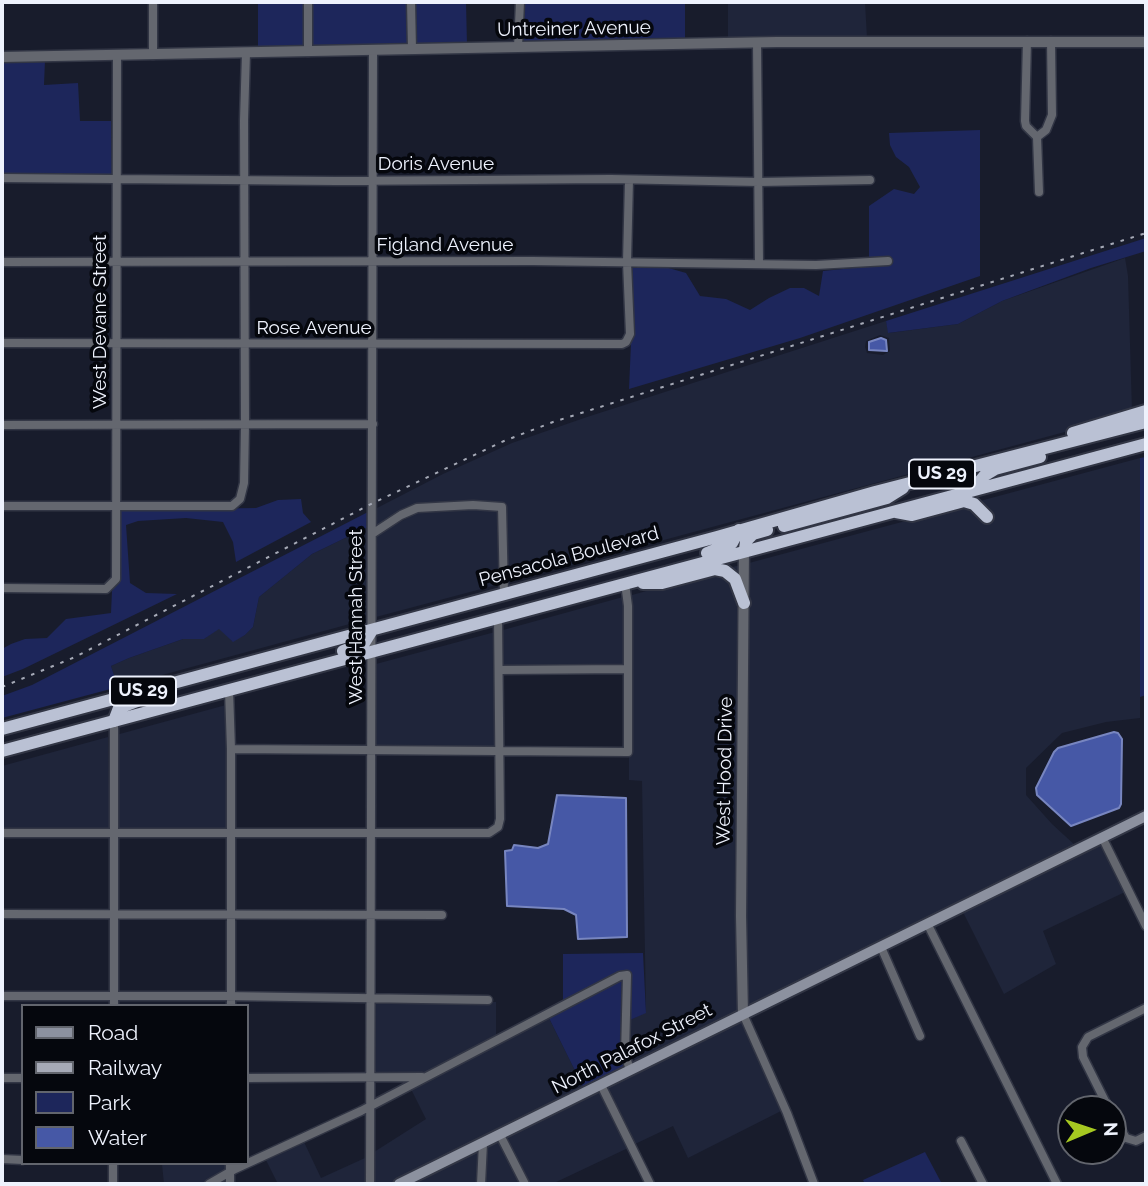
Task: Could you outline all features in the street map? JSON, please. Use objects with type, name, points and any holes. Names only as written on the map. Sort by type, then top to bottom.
[{"type":"highway","points":[[1012,456],[1075,432],[1146,411]]},
{"type":"highway","name":"Pensacola Boulevard","points":[[2,729],[913,482],[1146,422]]},
{"type":"highway","points":[[979,488],[979,481],[995,469],[1090,444],[1111,431]]},
{"type":"highway","name":"Pensacola Boulevard","points":[[2,751],[1143,445]]},
{"type":"highway","points":[[745,551],[746,541],[753,534],[887,498],[913,482]]},
{"type":"highway","points":[[892,512],[912,515],[964,501],[974,504],[987,517]]},
{"type":"highway","points":[[610,587],[636,572],[720,550],[732,543],[739,530]]},
{"type":"highway","points":[[625,583],[662,583],[715,569],[725,571],[735,579],[744,603]]},
{"type":"highway","points":[[372,652],[386,633],[468,611],[504,594]]},
{"type":"highway","points":[[244,685],[275,669],[356,648],[364,643],[372,630]]},
{"type":"highway","points":[[114,721],[119,708],[126,703],[180,689],[205,674]]},
{"type":"main road","name":"North Palafox Street","points":[[399,1184],[1146,816]]},
{"type":"street","points":[[153,2],[153,55]]},
{"type":"street","points":[[308,2],[308,52]]},
{"type":"street","points":[[411,2],[412,49]]},
{"type":"street","points":[[518,47],[520,2]]},
{"type":"street","points":[[1027,41],[1025,121],[1037,137],[1039,192]]},
{"type":"street","points":[[1037,137],[1046,130],[1052,115],[1051,41]]},
{"type":"street","name":"Untreiner Avenue","points":[[2,57],[757,43],[1146,42]]},
{"type":"street","points":[[757,43],[759,262]]},
{"type":"street","name":"West Hannah Street","points":[[370,1184],[373,51]]},
{"type":"street","points":[[2,506],[232,506],[237,503],[244,483],[246,53]]},
{"type":"street","name":"West Devane Street","points":[[2,588],[106,589],[111,587],[116,579],[117,56]]},
{"type":"street","name":"Doris Avenue","points":[[2,178],[759,182],[870,180]]},
{"type":"street","points":[[627,262],[629,180]]},
{"type":"street","name":"Figland Avenue","points":[[2,262],[759,262],[816,265],[888,261]]},
{"type":"street","name":"Rose Avenue","points":[[2,343],[622,344],[630,334],[627,262]]},
{"type":"street","points":[[2,425],[373,424]]},
{"type":"street","points":[[372,534],[417,508],[473,505],[502,507],[504,594]]},
{"type":"street","name":"West Hood Drive","points":[[739,530],[745,551],[741,904],[743,1014]]},
{"type":"street","points":[[231,749],[628,752],[628,606],[625,583]]},
{"type":"street","points":[[2,833],[489,833],[495,830],[500,819],[498,618]]},
{"type":"street","points":[[499,670],[628,669]]},
{"type":"street","points":[[229,690],[231,1001]]},
{"type":"street","points":[[114,721],[114,1004]]},
{"type":"street","points":[[1103,839],[1146,926]]},
{"type":"street","points":[[2,914],[442,915]]},
{"type":"street","points":[[928,925],[1057,1184]]},
{"type":"street","points":[[881,947],[919,1036]]},
{"type":"street","points":[[251,1160],[370,1106],[626,975],[625,1054],[630,1070]]},
{"type":"street","points":[[2,996],[114,996],[231,1001],[371,998],[488,1000]]},
{"type":"street","points":[[1102,1095],[1083,1057],[1082,1046],[1088,1037],[1146,1008]]},
{"type":"street","points":[[743,1014],[787,1113],[814,1184]]},
{"type":"street","points":[[248,1079],[425,1077]]},
{"type":"street","points":[[2,1078],[21,1078]]},
{"type":"street","points":[[601,1085],[650,1184]]},
{"type":"street","points":[[500,1135],[525,1184]]},
{"type":"street","points":[[1127,1138],[1136,1141],[1146,1136]]},
{"type":"street","points":[[961,1141],[983,1184]]},
{"type":"street","points":[[481,1184],[484,1143]]},
{"type":"street","points":[[2,1160],[21,1160]]},
{"type":"street","points":[[113,1165],[113,1184]]},
{"type":"street","points":[[230,1165],[230,1184]]},
{"type":"street","points":[[209,1184],[244,1165]]},
{"type":"shaded area","points":[[728,2],[865,2],[867,38],[728,40]]},
{"type":"shaded area","points":[[1125,258],[1128,276],[1132,411],[1113,419],[508,582],[506,503],[416,504],[377,526],[377,508],[512,443],[886,321],[889,333],[958,324],[1002,301]],"holes":[[[880,335],[889,338],[890,351],[883,355],[867,353],[866,341]]]},
{"type":"shaded area","points":[[1140,458],[1140,718],[1106,722],[1062,733],[1026,768],[1026,795],[1077,847],[747,1008],[745,916],[749,563]]},
{"type":"shaded area","points":[[498,510],[500,584],[376,617],[376,535],[418,512]]},
{"type":"shaded area","points":[[368,527],[368,619],[118,687],[111,666],[129,658],[183,639],[204,639],[219,628],[232,641],[245,635],[253,627],[259,597],[312,554]]},
{"type":"shaded area","points":[[740,565],[739,1011],[636,1063],[630,1048],[630,1020],[646,1012],[642,781],[629,780],[629,756],[632,756],[633,749],[632,595]]},
{"type":"shaded area","points":[[623,597],[624,665],[503,666],[503,630]]},
{"type":"shaded area","points":[[495,632],[495,747],[376,746],[376,664]]},
{"type":"shaded area","points":[[226,705],[228,829],[118,829],[116,735]]},
{"type":"shaded area","points":[[108,737],[110,833],[2,835],[2,766]]},
{"type":"shaded area","points":[[1101,844],[1125,892],[1043,931],[1056,964],[1004,994],[963,912]]},
{"type":"shaded area","points":[[375,1002],[496,1002],[496,1037],[424,1074],[374,1075]]},
{"type":"shaded area","points":[[549,1018],[584,1089],[391,1184],[374,1184],[374,1152],[426,1119],[411,1089]]},
{"type":"shaded area","points":[[740,1020],[781,1111],[688,1158],[673,1126],[635,1144],[607,1086]]},
{"type":"shaded area","points":[[599,1090],[628,1148],[552,1184],[530,1184],[505,1136]]},
{"type":"shaded area","points":[[498,1140],[521,1184],[486,1184],[487,1145]]},
{"type":"shaded area","points":[[304,1142],[321,1178],[365,1158],[366,1184],[278,1184],[266,1160]]},
{"type":"shaded area","points":[[479,1149],[477,1184],[407,1184]]},
{"type":"shaded area","points":[[162,1165],[226,1165],[226,1172],[201,1184],[164,1184]]},
{"type":"green space","points":[[258,2],[304,2],[304,49],[258,50]]},
{"type":"green space","points":[[312,2],[407,2],[408,46],[312,48]]},
{"type":"green space","points":[[415,2],[466,2],[467,45],[416,46]]},
{"type":"green space","points":[[524,2],[685,2],[685,41],[524,44]]},
{"type":"green space","points":[[45,60],[44,85],[78,83],[80,121],[111,121],[112,175],[2,174],[2,61]]},
{"type":"green space","points":[[980,130],[980,276],[800,338],[629,389],[631,343],[634,334],[632,268],[665,267],[686,273],[700,296],[726,299],[750,310],[790,288],[804,288],[819,296],[823,271],[892,264],[892,258],[869,259],[869,206],[894,189],[914,194],[920,187],[909,167],[896,157],[890,145],[889,133]]},
{"type":"green space","points":[[1146,238],[1146,251],[1002,301],[958,324],[888,333],[886,321]]},
{"type":"green space","points":[[1146,457],[1146,695],[1140,697],[1140,458]]},
{"type":"green space","points":[[301,499],[303,513],[311,522],[236,562],[233,542],[223,522],[186,518],[138,521],[126,525],[130,583],[146,593],[177,594],[2,677],[2,649],[25,639],[47,638],[66,619],[111,613],[112,591],[120,579],[120,510],[256,508],[278,500]]},
{"type":"green space","points":[[368,512],[368,527],[312,554],[259,597],[253,627],[233,642],[219,629],[204,639],[183,639],[111,666],[118,687],[2,718],[2,696],[32,685]]},
{"type":"green space","points":[[643,953],[646,1013],[630,1020],[630,971],[623,971],[563,1003],[563,954]]},
{"type":"green space","points":[[622,979],[621,1054],[625,1068],[584,1089],[549,1018]]},
{"type":"green space","points":[[925,1152],[942,1184],[865,1184],[863,1180]]},
{"type":"water","points":[[881,338],[886,340],[887,351],[869,350],[869,342]]},
{"type":"water","points":[[1114,732],[1122,739],[1121,804],[1119,808],[1071,826],[1037,795],[1036,788],[1058,748]]},
{"type":"water","points":[[557,795],[626,798],[627,937],[578,939],[576,915],[564,909],[507,906],[505,851],[512,850],[514,845],[538,848],[548,844]]},
{"type":"railway","points":[[2,687],[75,657],[373,503],[504,441],[553,422],[1146,233]]}]
